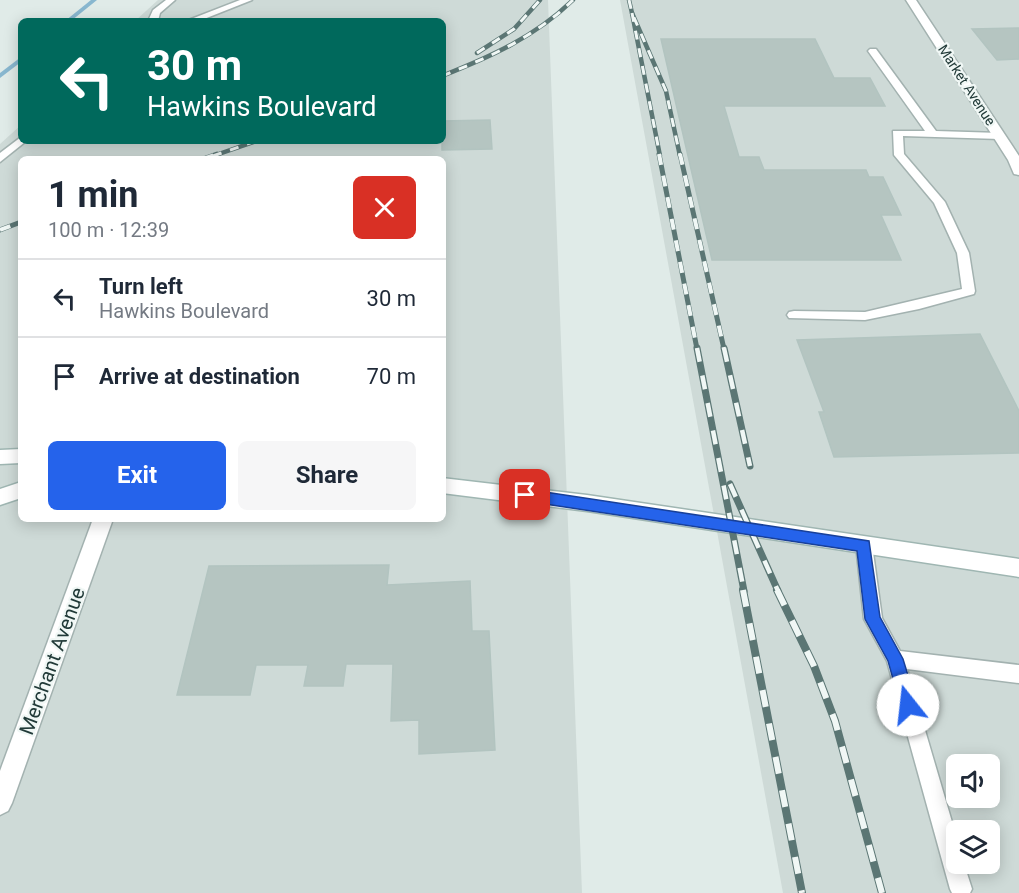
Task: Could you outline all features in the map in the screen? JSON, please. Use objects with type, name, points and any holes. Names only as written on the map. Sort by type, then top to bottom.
[{"type":"street","name":"Market Avenue","points":[[911,0],[1000,136],[1019,171]]},
{"type":"street","points":[[0,457],[18,456]]},
{"type":"street","points":[[446,486],[1019,568]]},
{"type":"street","points":[[0,497],[18,491]]},
{"type":"street","name":"Merchant Avenue","points":[[0,803],[102,522]]},
{"type":"lane","points":[[154,18],[156,12],[171,0]]},
{"type":"lane","points":[[199,18],[248,0]]},
{"type":"lane","points":[[873,51],[932,133]]},
{"type":"lane","points":[[794,315],[865,316],[919,305],[969,291],[963,252],[939,202],[899,155],[897,132],[1000,136]]},
{"type":"lane","points":[[0,159],[18,143]]},
{"type":"lane","points":[[864,545],[873,619],[895,659],[961,889]]},
{"type":"lane","points":[[895,659],[1019,674]]},
{"type":"shaded area","points":[[158,0],[548,0],[582,893],[0,893],[0,144],[18,128],[18,144],[446,144],[446,18],[138,18]]},
{"type":"shaded area","points":[[620,0],[1019,0],[1019,893],[783,893]]},
{"type":"building","points":[[1019,28],[1019,59],[997,60],[972,29]]},
{"type":"building","points":[[661,39],[815,39],[834,78],[870,78],[885,106],[724,106],[739,157],[759,157],[764,170],[866,170],[869,177],[883,177],[901,215],[881,215],[901,260],[712,260]]},
{"type":"building","points":[[490,120],[492,149],[442,150],[442,144],[446,144],[446,121]]},
{"type":"building","points":[[980,334],[1019,411],[1019,453],[834,457],[819,412],[824,412],[797,340]]},
{"type":"building","points":[[389,565],[387,585],[470,581],[472,631],[489,631],[495,750],[419,754],[419,720],[391,721],[393,664],[346,664],[343,686],[304,686],[308,665],[256,665],[250,695],[177,695],[209,566]]},
{"type":"waterway","points":[[72,18],[94,0]]},
{"type":"waterway","points":[[0,76],[18,61]]},
{"type":"railway","points":[[477,53],[514,29],[540,0]]},
{"type":"railway","points":[[446,74],[511,45],[543,25],[573,0]]},
{"type":"railway","points":[[629,0],[632,13]]},
{"type":"railway","points":[[632,13],[666,91],[680,156]]},
{"type":"railway","points":[[632,13],[660,156]]},
{"type":"railway","points":[[213,156],[247,144]]},
{"type":"railway","points":[[211,156],[217,154]]},
{"type":"railway","points":[[659,154],[697,349]]},
{"type":"railway","points":[[680,154],[724,349]]},
{"type":"railway","points":[[0,230],[18,223]]},
{"type":"railway","points":[[697,348],[744,591]]},
{"type":"railway","points":[[724,348],[750,466]]},
{"type":"railway","points":[[730,484],[778,591]]},
{"type":"railway","points":[[743,590],[802,893]]},
{"type":"railway","points":[[777,590],[814,666],[835,721],[882,893]]},
{"type":"route","points":[[525,495],[864,545],[873,619],[895,659],[908,705]]}]
